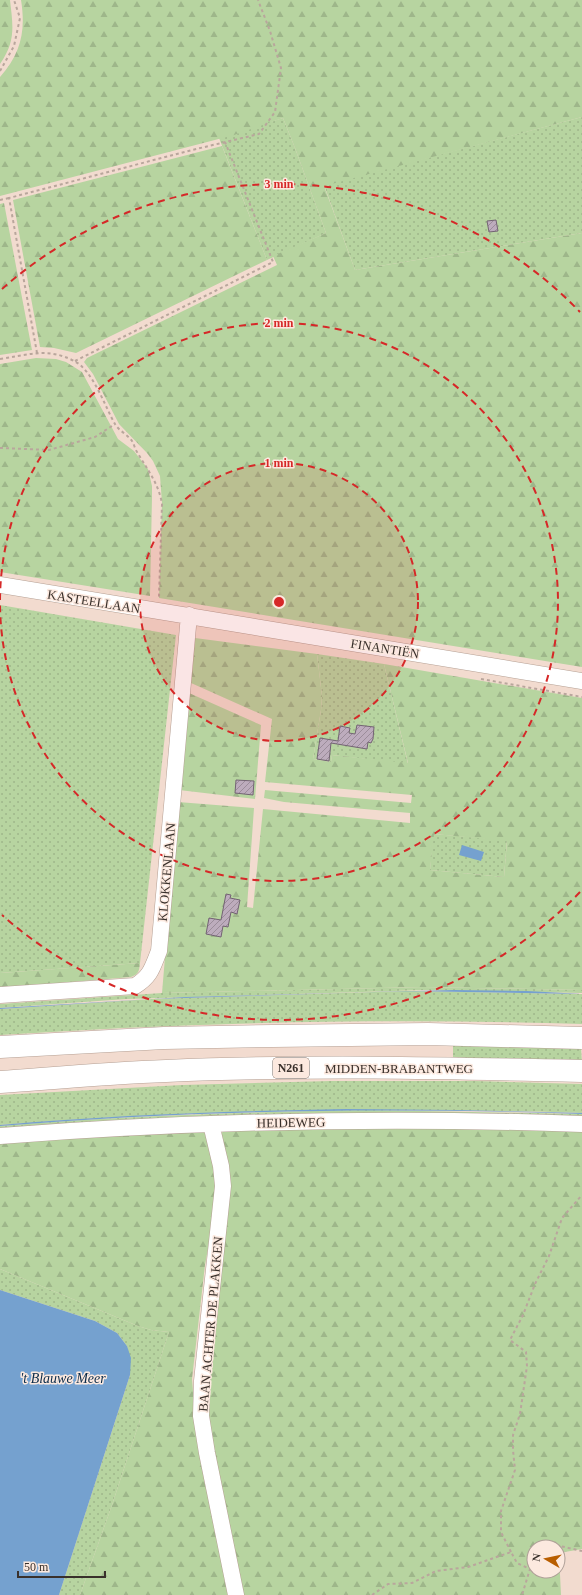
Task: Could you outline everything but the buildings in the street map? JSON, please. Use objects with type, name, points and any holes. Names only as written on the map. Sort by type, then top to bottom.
[{"type":"highway","points":[[0,1047],[164,1038],[265,1036],[428,1034],[582,1038]]},
{"type":"highway","name":"MIDDEN-BRABANTWEG","points":[[0,1082],[165,1071],[281,1068],[421,1067],[582,1071]]},
{"type":"street","name":"KASTEELLAAN","points":[[0,585],[154,611],[189,615]]},
{"type":"street","name":"FINANTIËN","points":[[189,615],[582,681]]},
{"type":"street","name":"KLOKKENLAAN","points":[[0,995],[135,986],[146,979],[151,969],[159,951],[189,615]]},
{"type":"street","name":"HEIDEWEG","points":[[0,1136],[112,1128],[211,1124],[412,1121],[582,1124]]},
{"type":"street","name":"BAAN ACHTER DE PLAKKEN","points":[[211,1124],[221,1166],[223,1186],[202,1381],[201,1416],[207,1453],[236,1595]]},
{"type":"path","points":[[0,70],[14,46],[20,18],[14,0]]},
{"type":"path","points":[[0,200],[259,134],[275,112],[281,68],[270,31],[258,0]]},
{"type":"path","points":[[75,361],[273,262],[225,142]]},
{"type":"path","points":[[9,198],[37,353]]},
{"type":"path","points":[[0,359],[42,352],[56,354],[75,361],[85,370],[101,395],[120,432],[132,440],[136,450],[154,480],[160,493],[162,504],[159,602],[154,611]]},
{"type":"path","points":[[0,448],[49,450],[94,437],[115,424]]},
{"type":"path","points":[[526,1567],[517,1563],[501,1532],[501,1510],[515,1470],[513,1450],[514,1434],[520,1414],[527,1366],[526,1352],[510,1340],[523,1315],[535,1284],[549,1256],[562,1218],[582,1195]]},
{"type":"path","points":[[566,1547],[582,1551]]},
{"type":"path","points":[[372,1595],[388,1584],[412,1583],[436,1571],[468,1567],[511,1552]]},
{"type":"path","points":[[522,1595],[527,1579]]},
{"type":"green space","points":[[0,0],[10,0],[12,33],[9,48],[0,64]]},
{"type":"green space","points":[[21,0],[582,0],[582,117],[324,186],[355,270],[582,233],[582,667],[159,598],[162,503],[160,476],[153,461],[147,453],[119,424],[93,374],[84,362],[87,358],[277,265],[273,256],[326,233],[283,118],[234,135],[0,196],[0,77],[13,59],[20,41],[23,22]]},
{"type":"green space","points":[[582,117],[582,233],[355,270],[324,185]]},
{"type":"green space","points":[[283,118],[326,233],[267,260],[219,138]]},
{"type":"green space","points":[[222,146],[267,260],[76,353],[54,348],[40,347],[13,200]]},
{"type":"green space","points":[[4,203],[32,350],[0,355],[0,204]]},
{"type":"green space","points":[[36,358],[56,359],[66,362],[82,372],[118,439],[134,451],[148,469],[152,486],[150,596],[0,572],[0,364]]},
{"type":"green space","points":[[0,605],[176,635],[140,963],[0,973]]},
{"type":"green space","points":[[195,638],[317,654],[322,696],[313,759],[331,762],[332,755],[408,763],[384,664],[582,698],[582,990],[423,987],[162,993],[178,802],[254,808],[247,907],[253,908],[263,809],[410,823],[410,813],[284,802],[264,798],[265,790],[411,803],[412,795],[265,782],[272,719],[191,683]],"holes":[[[434,834],[507,841],[504,877],[430,870]]]},
{"type":"green space","points":[[317,654],[384,664],[408,764],[332,755],[331,762],[313,759],[322,696]]},
{"type":"green space","points":[[189,693],[261,725],[255,799],[179,790]]},
{"type":"green space","points":[[433,834],[507,840],[504,877],[430,870]]},
{"type":"green space","points":[[140,963],[138,972],[136,975],[131,977],[0,988],[0,973]]},
{"type":"green space","points":[[423,987],[582,990],[582,993],[426,990],[126,999],[0,1008],[0,1004],[162,993]]},
{"type":"green space","points":[[406,991],[582,994],[582,1024],[436,1021],[291,1022],[146,1027],[0,1035],[0,1009],[152,999]]},
{"type":"green space","points":[[453,1042],[581,1048],[582,1063],[453,1060]]},
{"type":"green space","points":[[331,1081],[475,1081],[582,1084],[582,1113],[436,1110],[291,1111],[146,1116],[0,1125],[0,1095],[182,1085]]},
{"type":"green space","points":[[368,1110],[582,1114],[582,1120],[0,1131],[0,1126],[138,1117]]},
{"type":"green space","points":[[228,1128],[582,1129],[582,1549],[566,1552],[566,1539],[526,1539],[526,1579],[560,1579],[561,1595],[244,1595],[208,1424],[207,1402],[220,1135],[225,1129]]},
{"type":"green space","points":[[204,1131],[214,1161],[216,1206],[205,1265],[192,1379],[196,1426],[229,1595],[80,1595],[112,1505],[169,1332],[151,1330],[138,1326],[0,1269],[0,1140]]},
{"type":"green space","points":[[0,1269],[138,1326],[151,1330],[169,1332],[112,1505],[80,1595],[59,1595],[130,1375],[127,1346],[117,1333],[95,1321],[0,1290]]},
{"type":"water","points":[[462,845],[484,852],[481,861],[459,855]]},
{"type":"water","points":[[412,991],[527,991],[582,994]]},
{"type":"water","points":[[359,992],[152,999],[186,997]]},
{"type":"water","points":[[150,999],[0,1009],[0,1008]]},
{"type":"water","points":[[346,1109],[456,1110],[582,1114],[436,1111],[291,1111],[146,1116],[0,1126],[129,1116],[216,1112]]},
{"type":"water","name":"'t Blauwe Meer","points":[[0,1290],[95,1321],[117,1333],[127,1346],[131,1358],[130,1375],[59,1595],[0,1595]]}]
